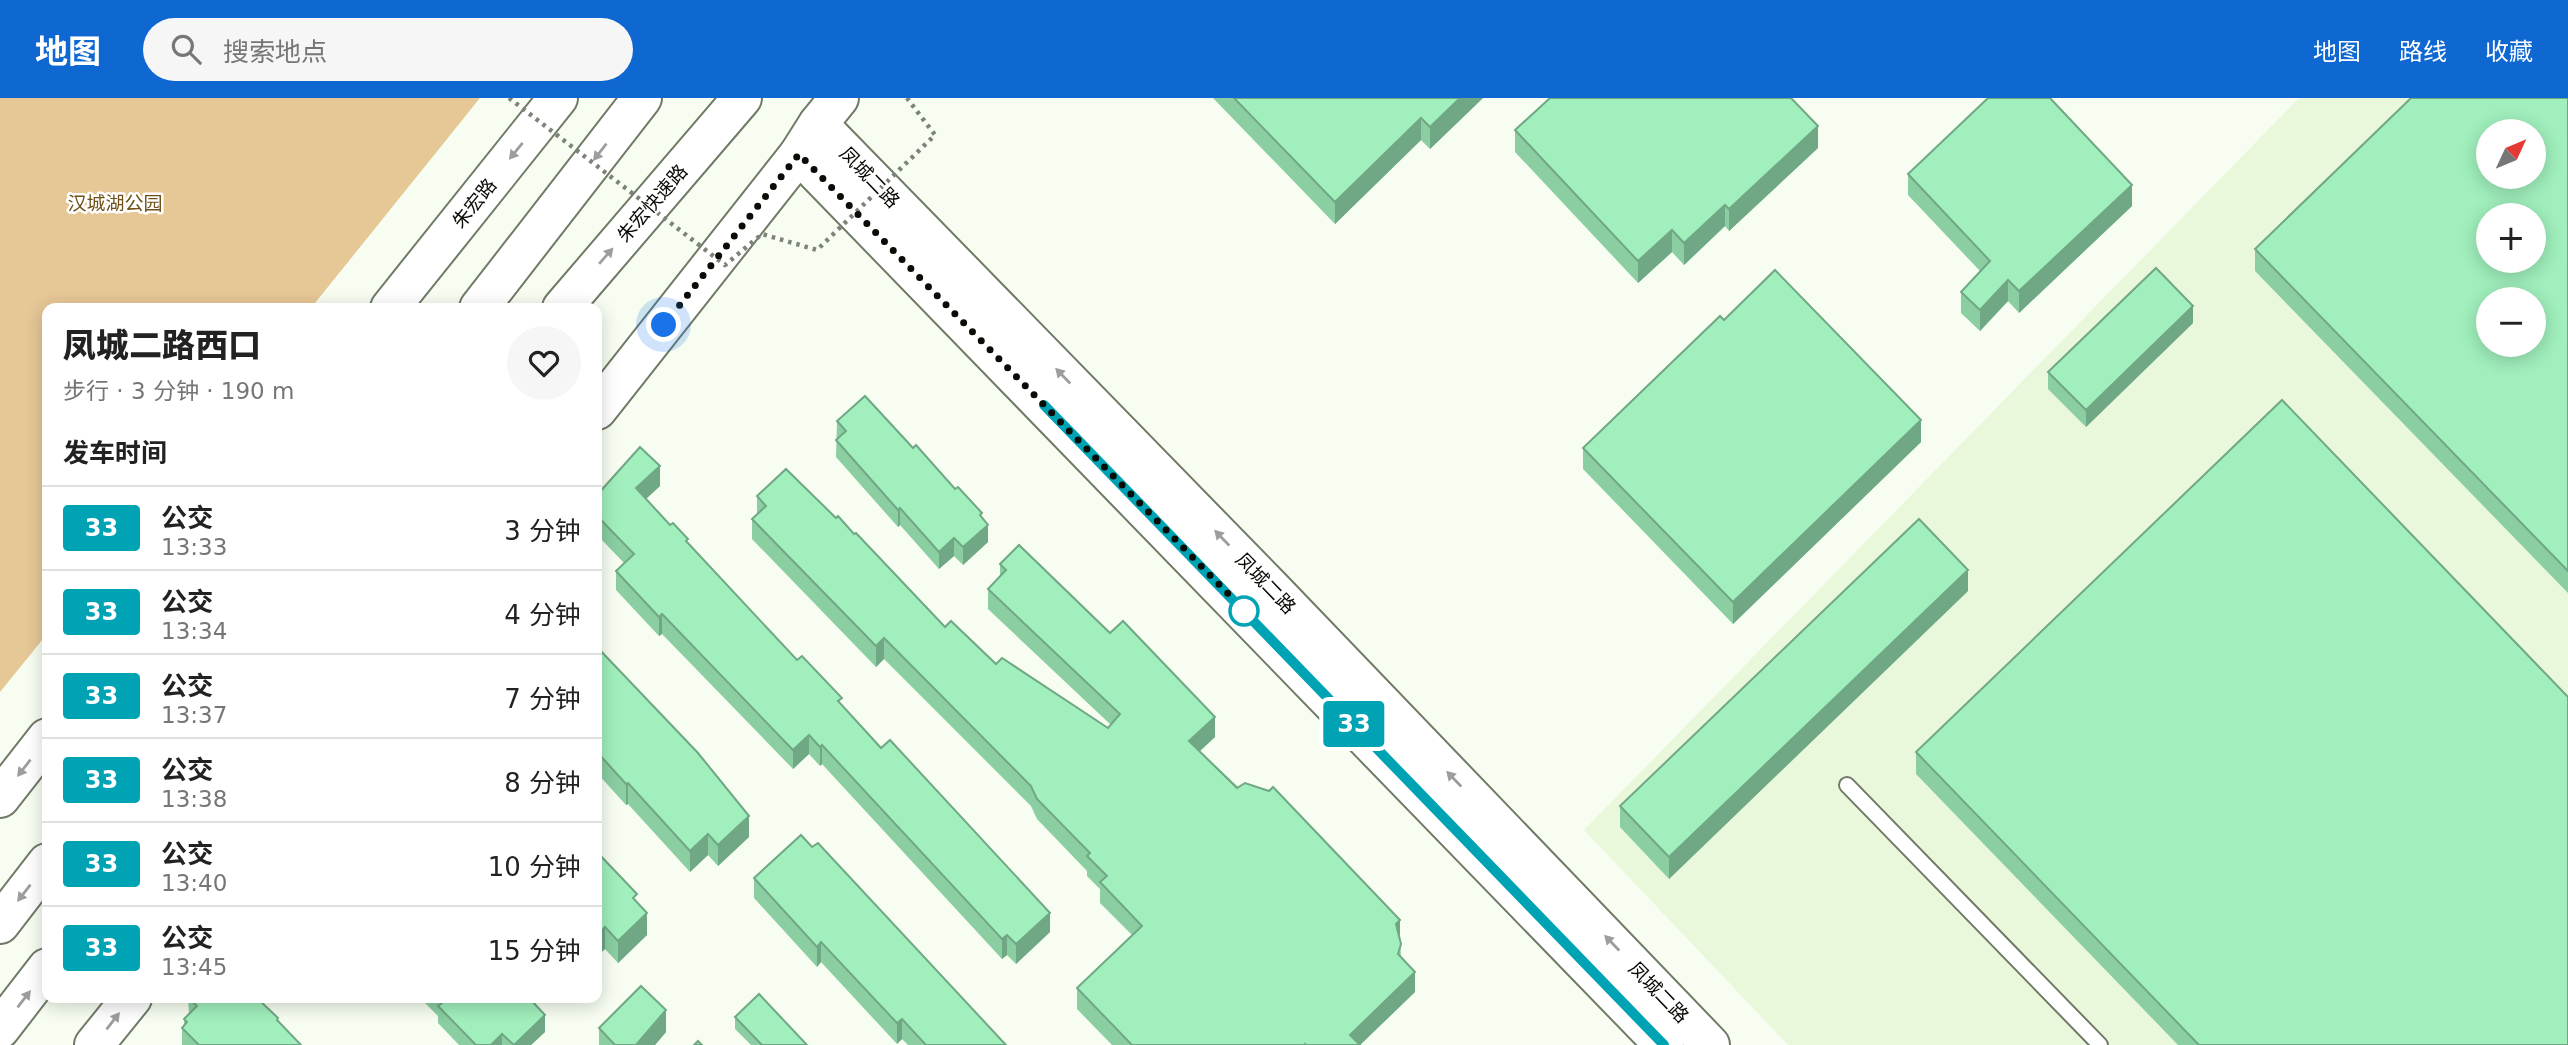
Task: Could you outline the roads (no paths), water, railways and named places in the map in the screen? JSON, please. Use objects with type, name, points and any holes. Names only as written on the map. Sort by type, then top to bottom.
[{"type":"main road","name":"朱宏路","points":[[394,303],[558,98]]},
{"type":"main road","points":[[483,303],[642,98]]},
{"type":"main road","name":"朱宏快速路","points":[[566,303],[741,98]]},
{"type":"main road","points":[[602,404],[819,126]]},
{"type":"main road","name":"凤城二路","points":[[819,126],[1664,1045]]},
{"type":"main road","name":"凤城二路","points":[[819,126],[1270,587],[1710,1045]]},
{"type":"main road","points":[[0,798],[42,744]]},
{"type":"main road","points":[[0,924],[42,869]]},
{"type":"main road","points":[[0,1030],[42,975]]},
{"type":"main road","points":[[94,1045],[128,1003]]},
{"type":"lane","points":[[1847,785],[2100,1045]]},
{"type":"park label","name":"汉城湖公园","points":[[115,203]]}]
